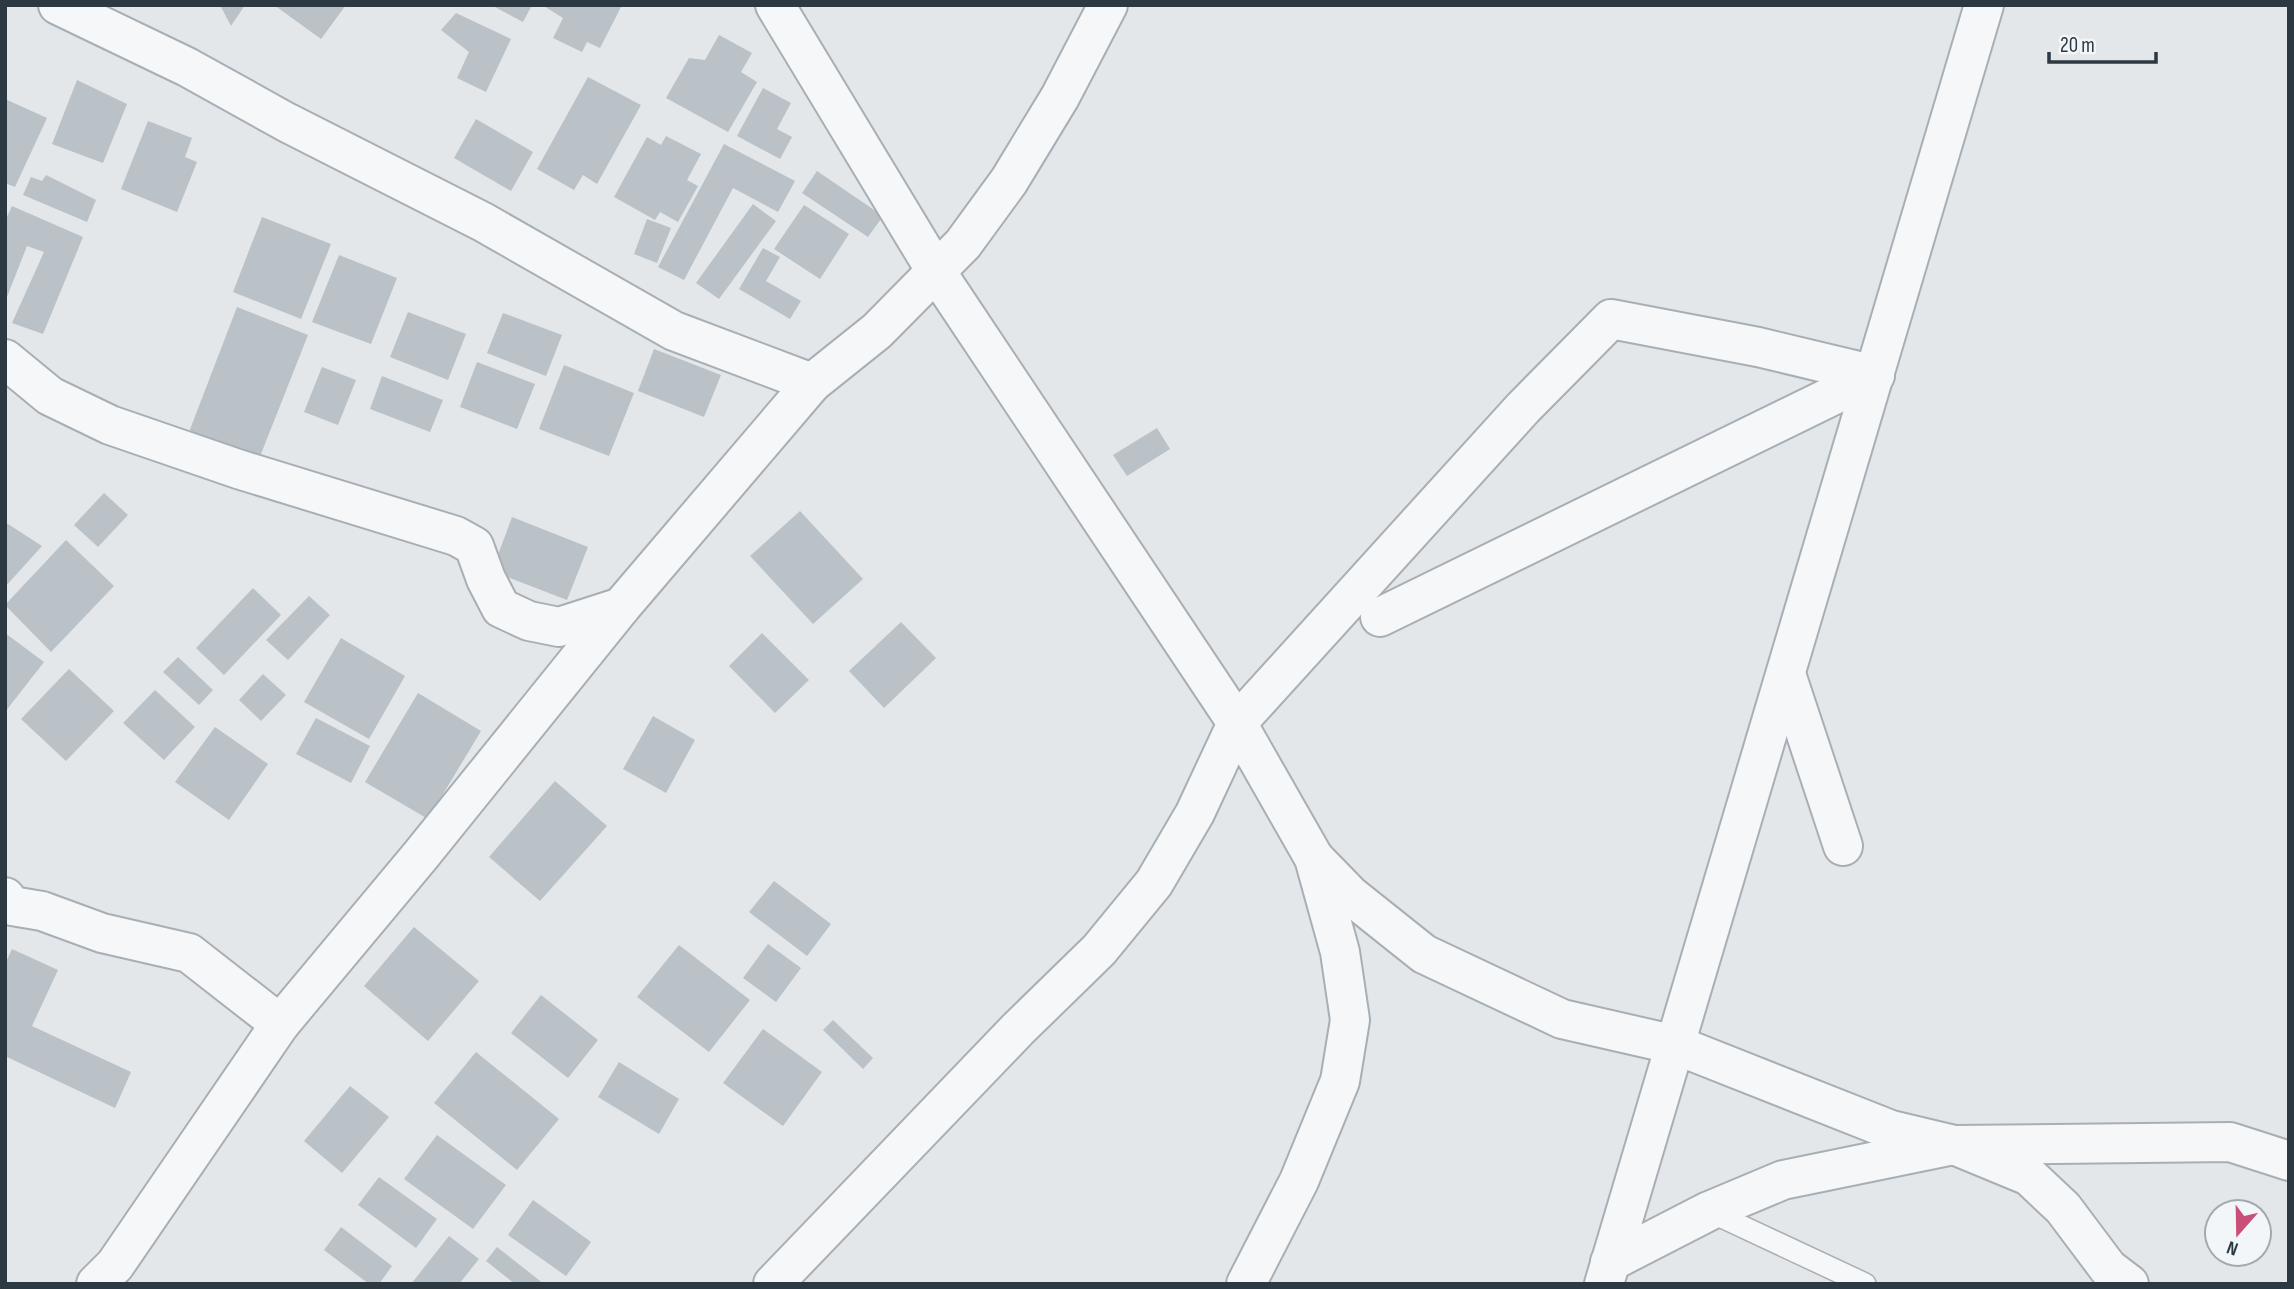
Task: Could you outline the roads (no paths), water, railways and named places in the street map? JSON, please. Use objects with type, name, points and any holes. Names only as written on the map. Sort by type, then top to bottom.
[{"type":"street","points":[[58,5],[187,67],[286,122],[483,222],[674,331],[812,383]]},
{"type":"street","points":[[775,5],[937,273],[1237,723],[1314,858],[1340,952],[1350,1020],[1340,1081],[1299,1181],[1246,1284]]},
{"type":"street","points":[[96,1284],[115,1265],[280,1024],[421,855],[621,607],[812,383],[877,331],[937,273],[1009,181],[1060,97],[1108,5]]},
{"type":"street","points":[[1607,1273],[1984,5]]},
{"type":"street","points":[[773,1284],[1018,1029],[1099,950],[1154,883],[1195,813],[1237,723],[1523,408],[1611,319],[1759,347],[1875,374]]},
{"type":"street","points":[[5,359],[50,396],[110,425],[238,469],[456,536],[474,546],[485,579],[501,608],[529,621],[559,627],[621,607]]},
{"type":"street","points":[[1380,617],[1875,374]]},
{"type":"street","points":[[1786,674],[1843,846]]},
{"type":"street","points":[[1314,858],[1350,895],[1424,954],[1562,1019],[1676,1045],[1891,1130],[1954,1144],[2029,1176],[2063,1208],[2108,1268],[2129,1284]]},
{"type":"street","points":[[5,897],[12,905],[42,911],[102,933],[188,953],[280,1024]]},
{"type":"street","points":[[1607,1273],[1709,1211],[1783,1180],[1954,1144],[2230,1142],[2289,1161]]},
{"type":"lane","points":[[1709,1211],[1865,1284]]}]
